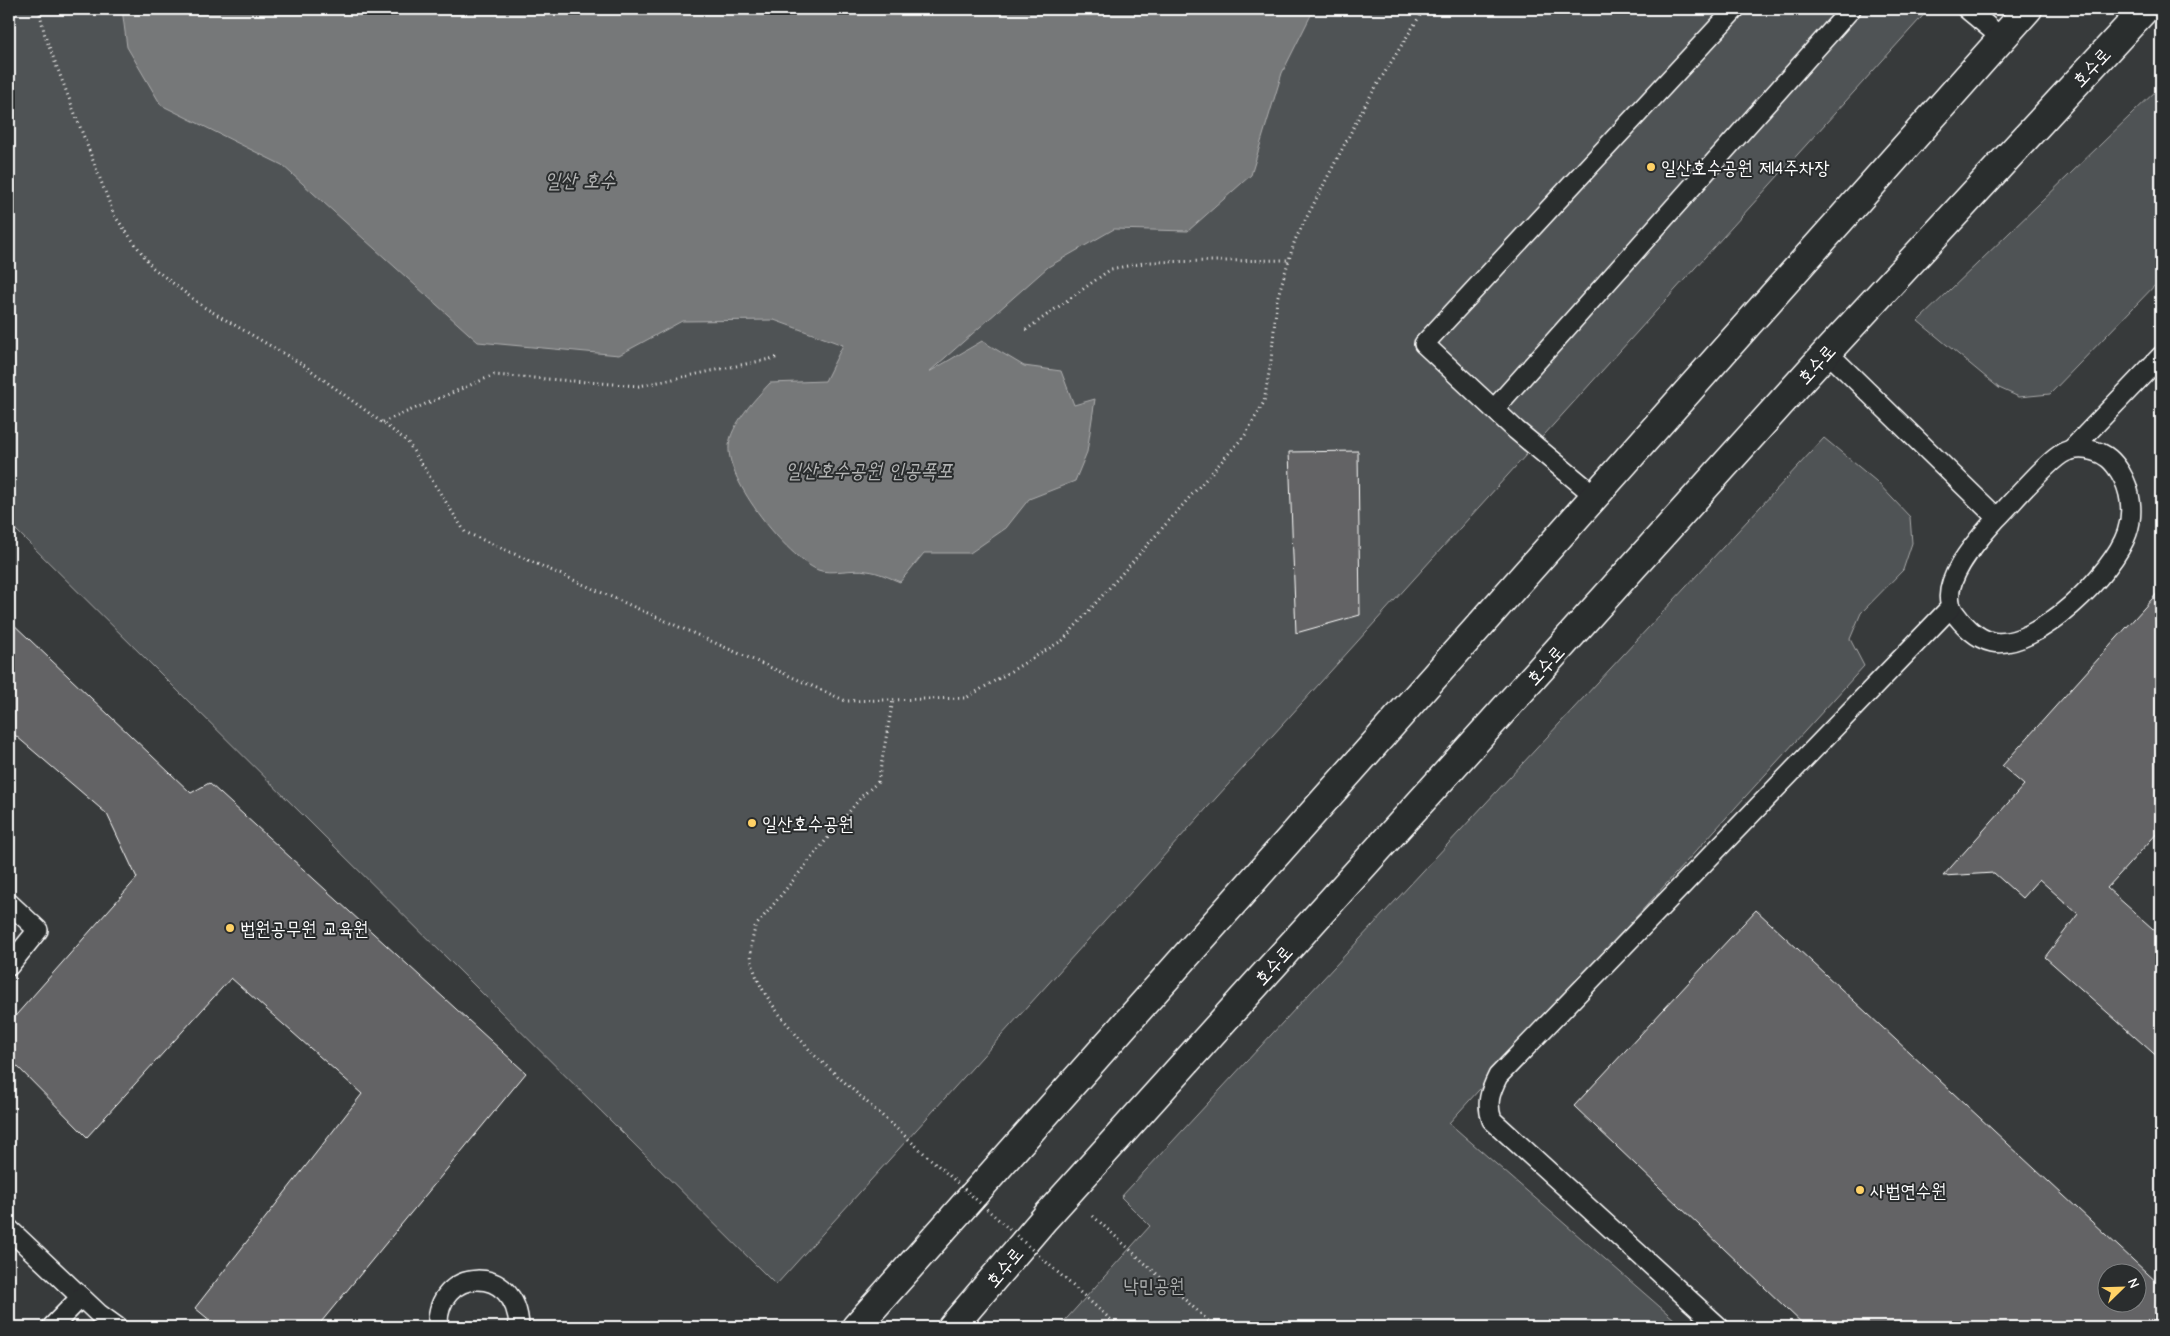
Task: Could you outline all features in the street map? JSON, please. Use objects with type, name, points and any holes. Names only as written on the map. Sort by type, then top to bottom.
[{"type":"main road","points":[[856,1327],[2028,9]]},
{"type":"main road","name":"호수로","points":[[952,1327],[1045,1218],[1826,352],[2145,9]]},
{"type":"lane","points":[[1594,495],[1494,409],[1424,344],[1735,9]]},
{"type":"lane","points":[[1494,409],[1851,9]]},
{"type":"lane","points":[[1967,9],[2002,38]]},
{"type":"lane","points":[[1826,352],[1997,518]]},
{"type":"lane","points":[[1719,1327],[1492,1120],[1488,1101],[1490,1092],[1498,1076],[1950,607],[1951,590],[1958,567],[1976,541],[2056,458],[2071,450],[2161,356]]},
{"type":"lane","points":[[1950,607],[1967,627],[1982,638],[1991,642],[2010,642],[2034,631],[2066,609],[2087,591],[2116,556],[2128,532],[2131,513],[2130,495],[2123,477],[2104,453],[2087,448],[2071,450]]},
{"type":"lane","points":[[9,903],[38,930],[9,966]]},
{"type":"lane","points":[[9,1229],[117,1327]]},
{"type":"lane","points":[[438,1327],[439,1308],[450,1290],[463,1283],[477,1280],[491,1282],[504,1289],[513,1300],[518,1313],[519,1327]]},
{"type":"lane","points":[[52,1327],[82,1297]]},
{"type":"path","points":[[39,9],[45,36],[114,214],[152,267],[202,306],[305,366],[407,440],[464,532],[846,701],[966,698],[1063,640],[1245,435],[1264,402],[1271,361],[1277,299],[1296,240],[1366,103],[1424,9]]},
{"type":"path","points":[[1026,330],[1111,269],[1149,262],[1289,260]]},
{"type":"path","points":[[382,423],[494,375],[639,386],[780,357]]},
{"type":"path","points":[[894,700],[878,782],[862,796],[755,927],[750,951],[757,979],[771,1002],[814,1054],[1119,1327]]},
{"type":"path","points":[[1092,1216],[1216,1327]]},
{"type":"green space","name":"일산호수공원","points":[[9,9],[1929,9],[776,1285],[9,523]]},
{"type":"green space","points":[[2161,86],[2161,279],[2050,394],[2019,397],[1999,388],[1918,321]]},
{"type":"green space","name":"낙민공원","points":[[1824,438],[1876,481],[1910,517],[1912,543],[1903,570],[1861,613],[1850,639],[1864,666],[1449,1123],[1683,1327],[1059,1327],[1150,1226],[1121,1197]]},
{"type":"water","name":"일산 호수","points":[[122,9],[1314,9],[1282,73],[1251,175],[1188,231],[1114,229],[1048,267],[929,372],[982,341],[1024,366],[1061,371],[1074,405],[1095,399],[1087,452],[1075,481],[1029,499],[1006,528],[970,553],[924,553],[900,582],[867,571],[835,572],[818,570],[805,562],[775,534],[761,516],[737,478],[731,461],[729,446],[734,429],[745,412],[770,383],[825,381],[843,345],[774,320],[682,321],[619,355],[478,342],[282,165],[161,105],[127,47]]},
{"type":"building","points":[[1358,451],[1360,615],[1296,633],[1289,452]]},
{"type":"building","points":[[2161,589],[2161,829],[2107,888],[2161,936],[2161,1060],[2045,957],[2078,914],[2039,879],[2022,898],[1994,873],[1943,876],[2024,785],[2002,766]]},
{"type":"building","name":"법원공무원 교육원","points":[[9,620],[191,793],[209,783],[526,1073],[317,1327],[218,1327],[195,1308],[362,1094],[231,978],[87,1137],[9,1058],[9,1023],[137,878],[107,814],[9,730]]},
{"type":"building","name":"사법연수원","points":[[1756,910],[2137,1264],[2098,1264],[2098,1314],[2148,1314],[2148,1274],[2161,1286],[2161,1327],[1806,1327],[1574,1106]]},
{"type":"place","name":"일산호수공원 제4주차장","points":[[1651,167]]},
{"type":"place","name":"일산호수공원","points":[[752,823]]},
{"type":"place","name":"법원공무원 교육원","points":[[230,928]]},
{"type":"place","name":"사법연수원","points":[[1860,1190]]},
{"type":"water label","name":"일산호수공원 인공폭포","points":[[869,470]]}]
